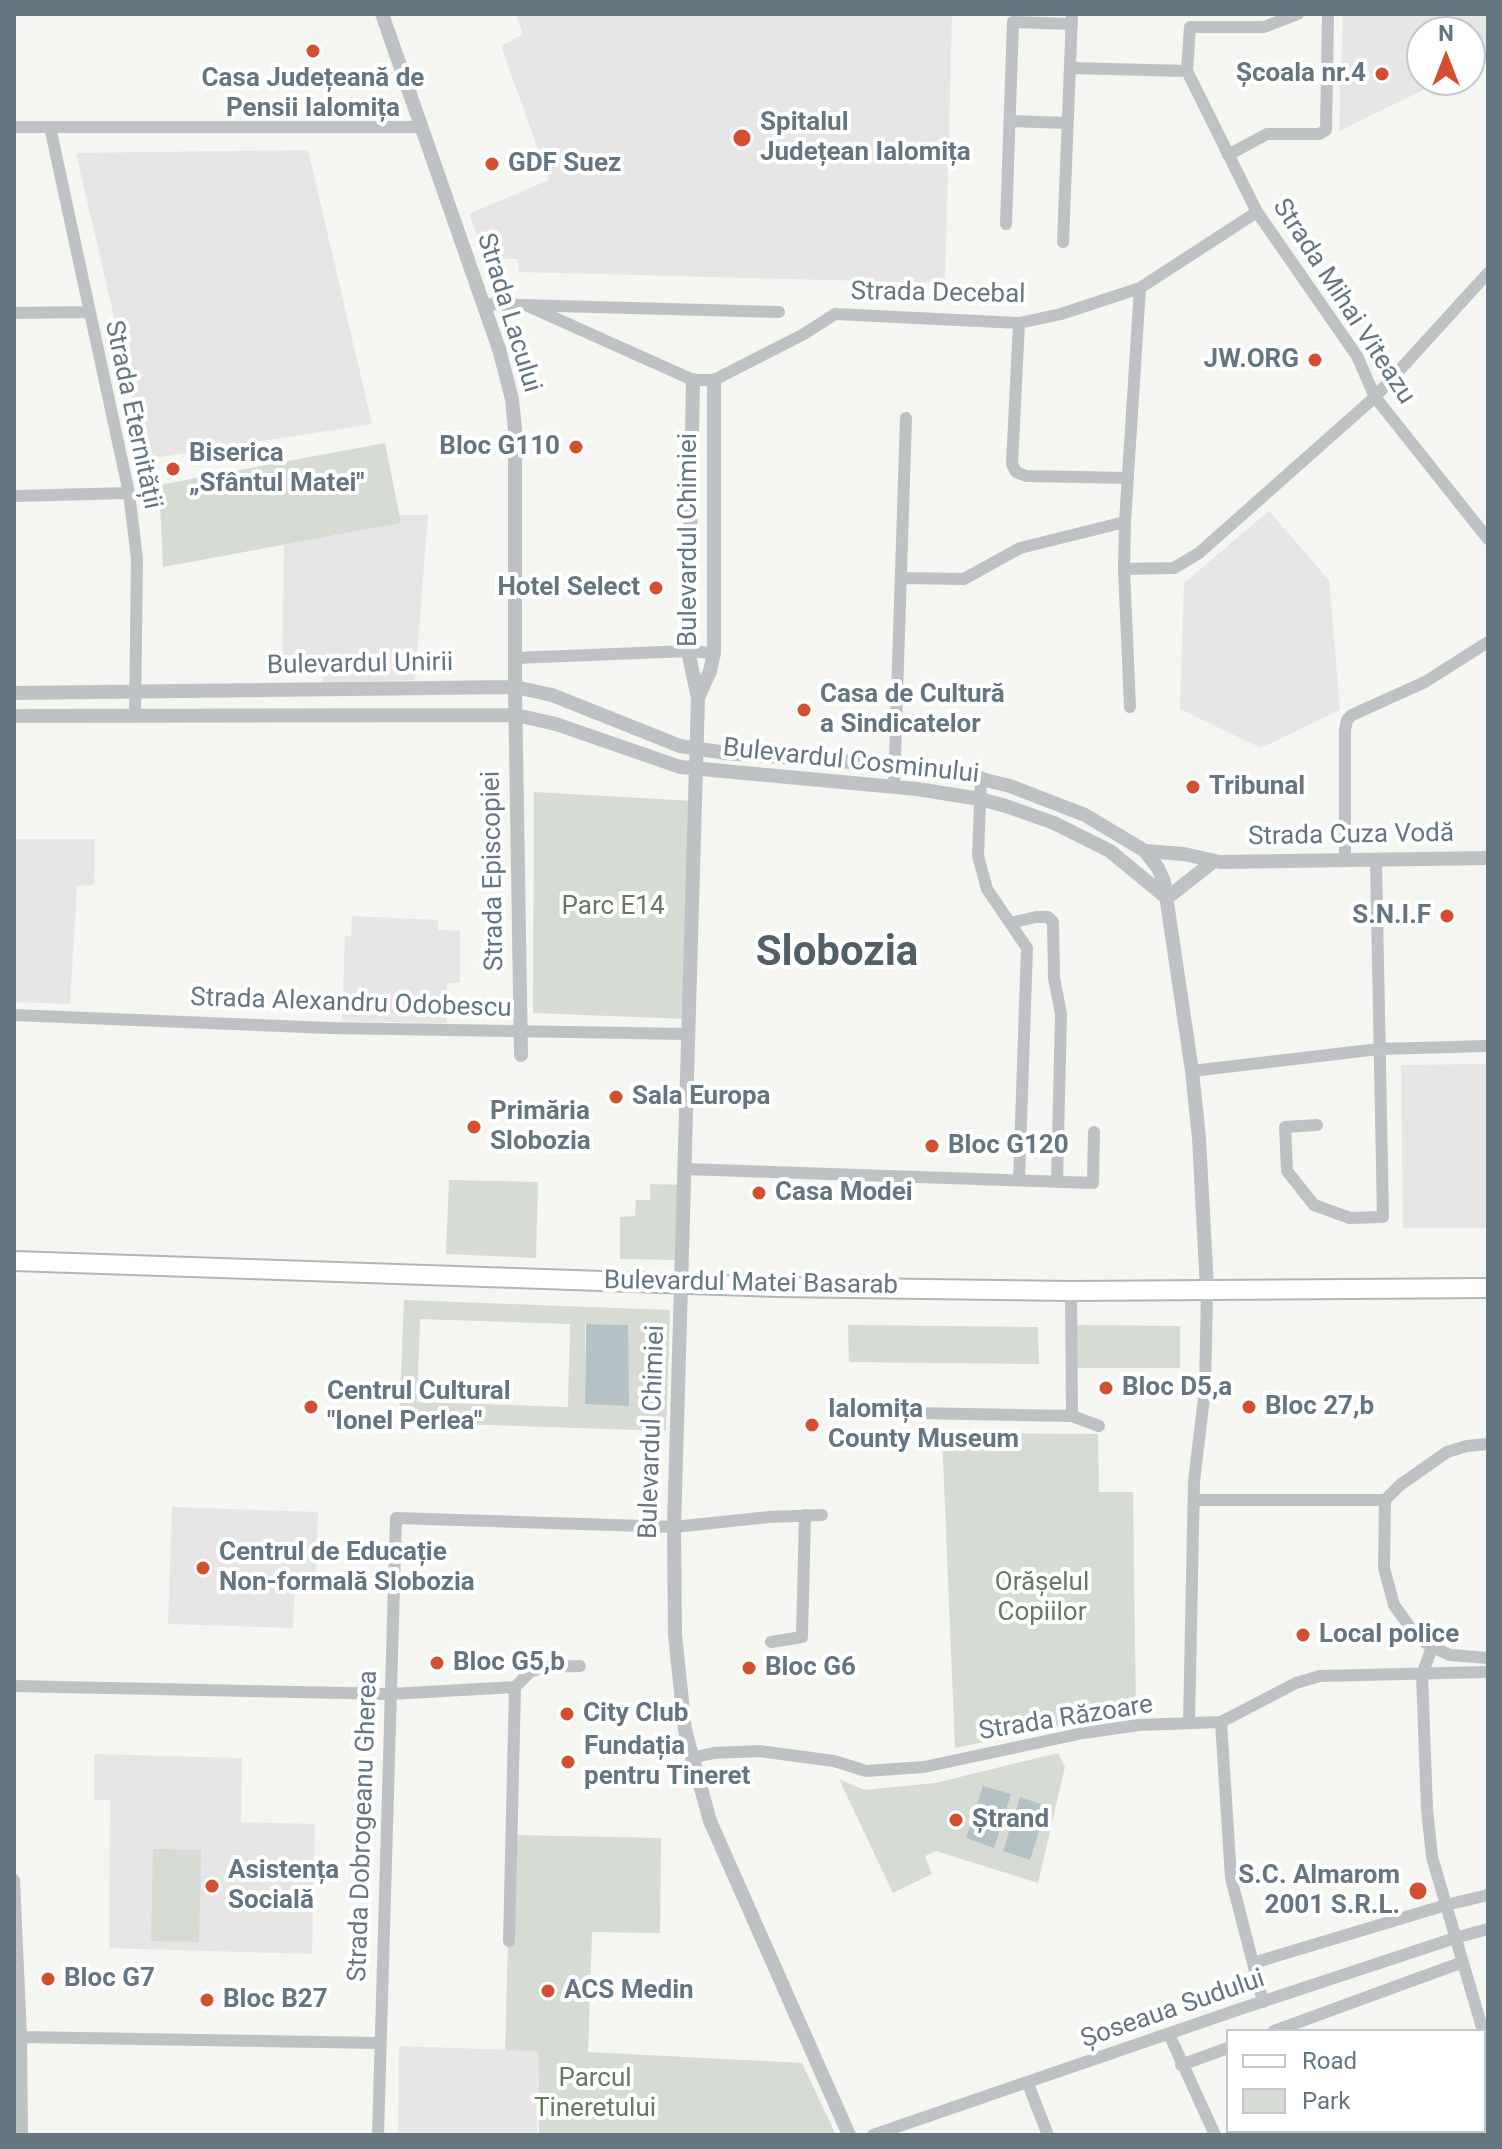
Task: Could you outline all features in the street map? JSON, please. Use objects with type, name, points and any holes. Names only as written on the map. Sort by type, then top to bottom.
[{"type":"main road","name":"Bulevardul Matei Basarab","points":[[14,1261],[681,1283],[1071,1291],[1488,1288]]},
{"type":"street","name":"Strada Lacului","points":[[382,14],[502,360],[512,399],[515,430],[515,687]]},
{"type":"street","points":[[1070,68],[1187,71],[1190,21],[1264,27],[1298,14]]},
{"type":"street","points":[[1228,155],[1267,134],[1319,134],[1326,130],[1328,14]]},
{"type":"street","points":[[1006,224],[1013,18],[1072,19],[1063,242]]},
{"type":"street","name":"Strada Mihai Viteazu","points":[[1187,71],[1257,212],[1357,356],[1375,397],[1488,539]]},
{"type":"street","points":[[1010,121],[1067,123]]},
{"type":"street","points":[[14,127],[421,127]]},
{"type":"street","name":"Strada Eternității","points":[[50,127],[129,493],[137,559],[135,715]]},
{"type":"street","name":"Strada Decebal","points":[[528,306],[693,380],[714,380],[781,347],[835,314],[1019,323],[1061,314],[1140,288],[1257,212]]},
{"type":"street","points":[[1124,569],[1159,570],[1187,562],[1375,397],[1488,273]]},
{"type":"street","points":[[1130,707],[1125,522],[1140,288]]},
{"type":"street","name":"Strada Decebal","points":[[483,304],[779,312]]},
{"type":"street","points":[[14,313],[89,312]]},
{"type":"street","points":[[1019,323],[1012,464],[1016,472],[1026,476],[1128,478]]},
{"type":"street","name":"Bulevardul Chimiei","points":[[693,380],[688,651],[698,698],[674,1527],[675,1635],[685,1730],[710,1821],[849,2135]]},
{"type":"street","name":"Bulevardul Chimiei","points":[[698,698],[714,653],[714,380]]},
{"type":"street","points":[[894,787],[906,418]]},
{"type":"street","points":[[14,496],[129,493]]},
{"type":"street","points":[[902,578],[964,579],[1020,548],[1125,522]]},
{"type":"street","points":[[1345,861],[1347,720],[1425,682],[1488,642]]},
{"type":"street","points":[[516,658],[688,651],[714,653]]},
{"type":"street","name":"Bulevardul Unirii","points":[[14,693],[515,687],[552,695],[670,743],[696,749]]},
{"type":"street","name":"Strada Episcopiei","points":[[515,687],[521,1055]]},
{"type":"street","name":"Bulevardul Unirii","points":[[14,716],[516,715],[556,724],[668,764],[695,769]]},
{"type":"street","name":"Bulevardul Cosminului","points":[[696,749],[895,765],[981,777],[1061,804],[1145,851],[1161,875],[1167,898],[1192,1071],[1207,1289]]},
{"type":"street","name":"Bulevardul Cosminului","points":[[695,769],[894,787],[980,799],[1076,832],[1130,865],[1167,898]]},
{"type":"street","points":[[981,777],[978,856],[987,889],[1027,948],[1019,1180]]},
{"type":"street","name":"Strada Cuza Vodă","points":[[1145,851],[1184,854],[1214,861],[1488,858]]},
{"type":"street","name":"Strada Cuza Vodă","points":[[1167,898],[1214,861]]},
{"type":"street","points":[[1317,1125],[1285,1127],[1287,1171],[1314,1205],[1350,1218],[1383,1217],[1376,861]]},
{"type":"street","points":[[1010,923],[1036,917],[1048,917],[1053,922],[1054,978],[1061,1014],[1057,1182]]},
{"type":"street","name":"Strada Alexandru Odobescu","points":[[14,1015],[322,1028],[688,1034]]},
{"type":"street","points":[[1192,1071],[1379,1049],[1488,1046]]},
{"type":"street","points":[[685,1169],[1093,1183],[1094,1132]]},
{"type":"street","points":[[1189,1723],[1194,1500],[1196,1453],[1205,1390],[1207,1289]]},
{"type":"street","points":[[1071,1291],[1072,1416]]},
{"type":"street","points":[[861,1412],[1072,1416],[1099,1426]]},
{"type":"street","points":[[1488,1444],[1447,1452],[1400,1485],[1385,1500],[1384,1568],[1394,1605],[1417,1637],[1432,1647],[1462,1658],[1488,1658]]},
{"type":"street","points":[[1194,1500],[1385,1500]]},
{"type":"street","points":[[771,1642],[802,1637],[805,1515]]},
{"type":"street","points":[[674,1527],[822,1515]]},
{"type":"street","name":"Strada Dobrogeanu Gherea","points":[[378,2135],[396,1518],[674,1527]]},
{"type":"street","points":[[1432,1647],[1422,1675],[1432,1857],[1484,2027]]},
{"type":"street","points":[[14,1686],[390,1694],[515,1687],[530,1672],[543,1667],[580,1666]]},
{"type":"street","name":"Strada Răzoare","points":[[691,1758],[714,1753],[759,1751],[834,1761],[866,1771],[924,1767],[1083,1733],[1139,1725],[1221,1722],[1296,1683],[1320,1676],[1488,1672]]},
{"type":"street","points":[[509,1941],[515,1687]]},
{"type":"street","points":[[1221,1722],[1231,1878],[1263,2002]]},
{"type":"street","points":[[14,1880],[21,2037],[18,2094],[22,2135]]},
{"type":"street","points":[[1253,1963],[1488,1895]]},
{"type":"street","name":"Șoseaua Sudului","points":[[873,2135],[1488,1929]]},
{"type":"street","points":[[1279,2029],[1463,1962]]},
{"type":"street","points":[[1169,2034],[1215,2135]]},
{"type":"street","points":[[21,2037],[379,2043]]},
{"type":"street","points":[[1181,2065],[1226,2049]]},
{"type":"street","points":[[1028,2084],[1048,2135]]},
{"type":"shaded area","name":"Spitalul Județean Ialomița","points":[[516,14],[952,14],[945,283],[519,272],[518,259],[485,258],[469,214],[549,180],[501,46],[523,34]]},
{"type":"shaded area","name":"Școala nr.4","points":[[1343,14],[1488,14],[1486,60],[1486,16],[1406,16],[1406,96],[1411,96],[1339,131]]},
{"type":"shaded area","points":[[308,150],[372,424],[147,459],[76,153]]},
{"type":"shaded area","points":[[1269,511],[1329,580],[1340,710],[1261,748],[1180,709],[1184,583]]},
{"type":"shaded area","points":[[399,515],[428,515],[415,680],[323,683],[323,674],[282,674],[284,545],[400,523]]},
{"type":"shaded area","points":[[14,839],[95,839],[94,885],[77,886],[70,1004],[14,1002]]},
{"type":"shaded area","points":[[352,916],[438,920],[438,930],[460,931],[460,983],[447,983],[447,1023],[342,1021],[345,936],[351,936]]},
{"type":"shaded area","points":[[1488,1064],[1488,1228],[1403,1228],[1401,1065]]},
{"type":"shaded area","points":[[586,1324],[628,1325],[629,1406],[585,1404]]},
{"type":"shaded area","points":[[172,1507],[318,1512],[316,1575],[295,1575],[293,1628],[168,1624]]},
{"type":"shaded area","name":"Asistența Socială","points":[[94,1754],[242,1758],[241,1822],[315,1824],[312,1954],[109,1948],[110,1800],[94,1800]]},
{"type":"shaded area","points":[[983,1786],[1011,1794],[994,1848],[966,1838]]},
{"type":"shaded area","points":[[1020,1797],[1047,1806],[1030,1860],[1003,1851]]},
{"type":"shaded area","points":[[399,2046],[538,2051],[537,2133],[398,2135]]},
{"type":"green space","points":[[385,443],[401,523],[163,567],[159,485]]},
{"type":"green space","name":"Parc E14","points":[[534,792],[694,801],[688,1019],[533,1013]]},
{"type":"green space","points":[[449,1180],[538,1182],[536,1258],[446,1254]]},
{"type":"green space","points":[[650,1184],[684,1185],[682,1260],[620,1259],[620,1217],[635,1216],[636,1200],[650,1200]]},
{"type":"green space","points":[[404,1300],[670,1310],[666,1431],[402,1422],[407,1414],[399,1422]],"holes":[[[420,1319],[570,1324],[568,1407],[417,1402]],[[585,1324],[628,1325],[585,1404]]]},
{"type":"green space","points":[[848,1325],[1038,1327],[1039,1364],[849,1362]]},
{"type":"green space","points":[[1072,1325],[1180,1326],[1180,1368],[1072,1368]]},
{"type":"green space","name":"Orășelul Copiilor","points":[[942,1433],[1098,1434],[1099,1492],[1133,1492],[1136,1715],[1053,1727],[955,1748]]},
{"type":"green space","name":"Ștrand","points":[[1058,1753],[1065,1767],[1038,1883],[936,1851],[925,1856],[932,1874],[893,1893],[839,1779],[864,1790],[935,1783]]},
{"type":"green space","name":"Parcul Tineretului","points":[[511,1835],[661,1838],[660,1933],[592,1932],[588,2052],[802,2063],[836,2135],[539,2135],[538,2051],[505,2050]]},
{"type":"green space","points":[[153,1849],[201,1850],[199,1942],[151,1941]]},
{"type":"place","name":"Casa Județeană de Pensii Ialomița","points":[[313,51]]},
{"type":"place","name":"Școala nr.4","points":[[1382,74]]},
{"type":"place","name":"Spitalul Județean Ialomița","points":[[742,138]]},
{"type":"place","name":"GDF Suez","points":[[492,164]]},
{"type":"place","name":"JW.ORG","points":[[1315,360]]},
{"type":"place","name":"Bloc G110","points":[[576,447]]},
{"type":"place","name":"Biserica „Sfântul Matei\"","points":[[173,469]]},
{"type":"place","name":"Hotel Select","points":[[656,588]]},
{"type":"place","name":"Casa de Cultură a Sindicatelor","points":[[804,710]]},
{"type":"place","name":"Tribunal","points":[[1193,787]]},
{"type":"place","name":"S.N.I.F","points":[[1447,916]]},
{"type":"place","name":"Sala Europa","points":[[616,1097]]},
{"type":"place","name":"Primăria Slobozia","points":[[474,1127]]},
{"type":"place","name":"Bloc G120","points":[[932,1146]]},
{"type":"place","name":"Casa Modei","points":[[759,1193]]},
{"type":"place","name":"Bloc D5,a","points":[[1106,1388]]},
{"type":"place","name":"Centrul Cultural \"Ionel Perlea\"","points":[[311,1407]]},
{"type":"place","name":"Bloc 27,b","points":[[1249,1407]]},
{"type":"place","name":"Ialomița County Museum","points":[[812,1425]]},
{"type":"place","name":"Centrul de Educație Non-formală Slobozia","points":[[203,1568]]},
{"type":"place","name":"Local police","points":[[1303,1635]]},
{"type":"place","name":"Bloc G5,b","points":[[437,1663]]},
{"type":"place","name":"Bloc G6","points":[[749,1668]]},
{"type":"place","name":"City Club","points":[[567,1714]]},
{"type":"place","name":"Fundația pentru Tineret","points":[[568,1762]]},
{"type":"place","name":"Ștrand","points":[[956,1820]]},
{"type":"place","name":"Asistența Socială","points":[[212,1886]]},
{"type":"place","name":"S.C. Almarom 2001 S.R.L.","points":[[1418,1891]]},
{"type":"place","name":"Bloc G7","points":[[48,1979]]},
{"type":"place","name":"ACS Medin","points":[[548,1991]]},
{"type":"place","name":"Bloc B27","points":[[207,2000]]},
{"type":"district","name":"Slobozia","points":[[837,954]]}]
